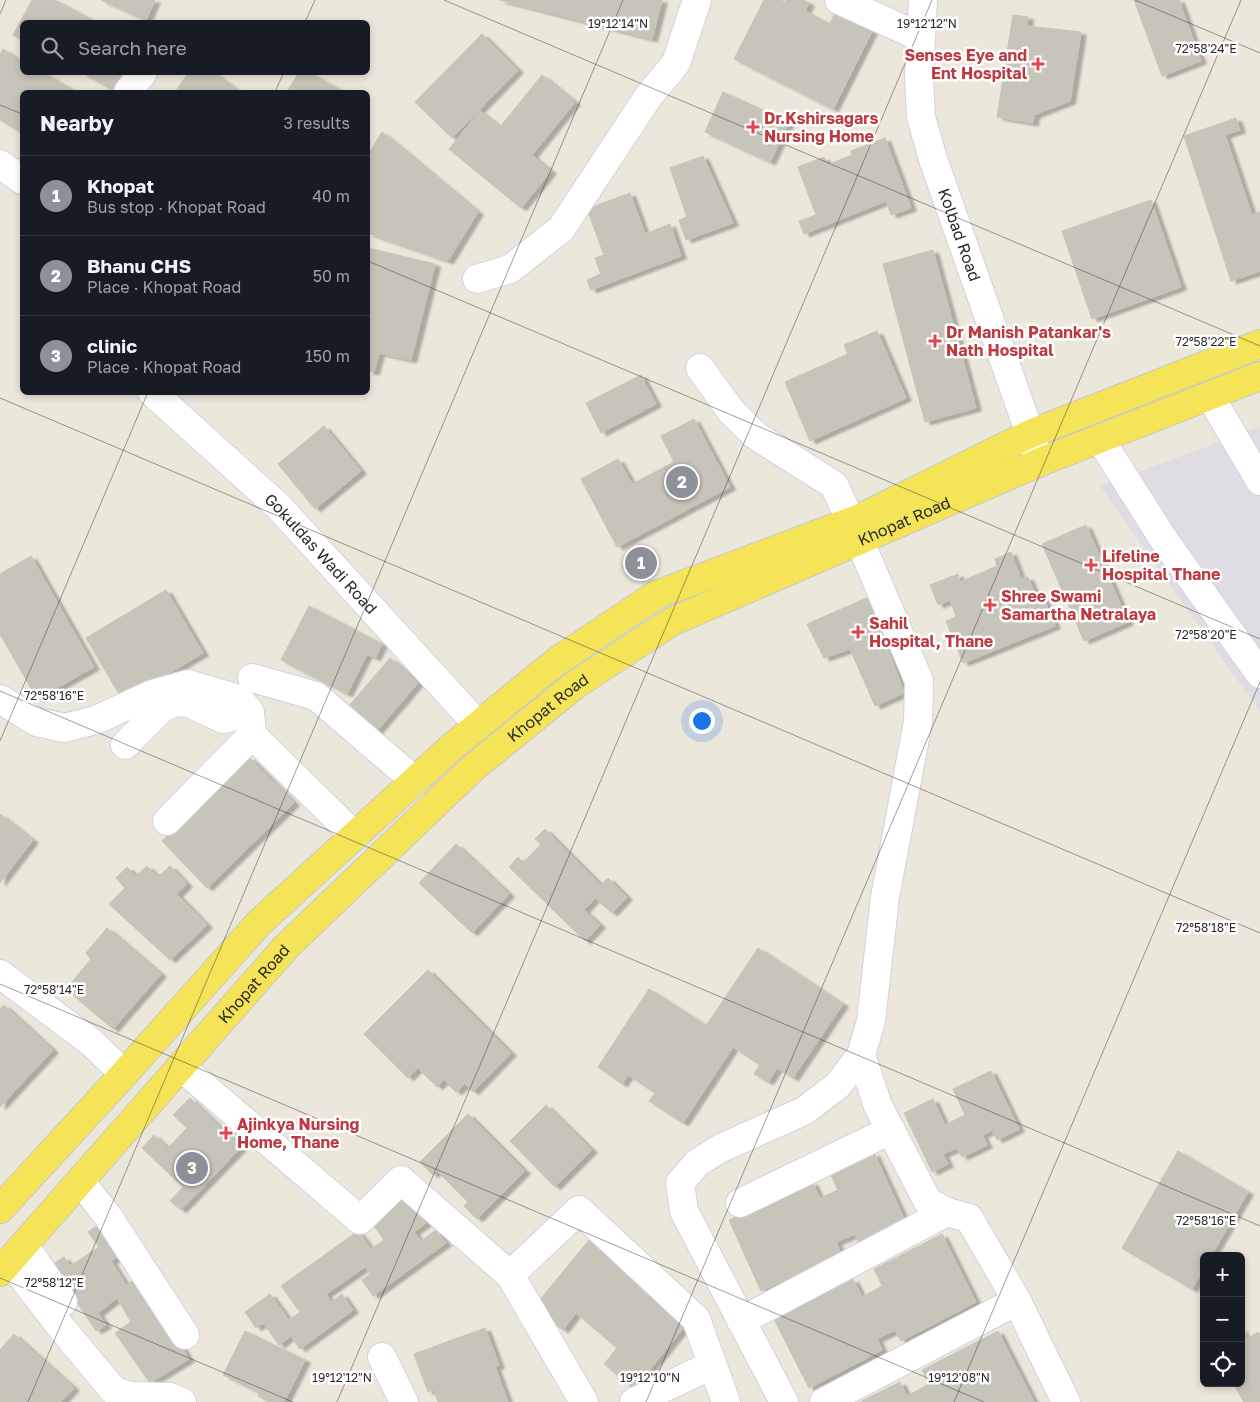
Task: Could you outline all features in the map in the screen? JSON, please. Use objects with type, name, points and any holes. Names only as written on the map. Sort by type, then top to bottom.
[{"type":"main road","name":"Khopat Road","points":[[11,1259],[81,1182],[286,947],[474,767],[575,685],[670,622],[855,530],[860,518],[1030,434],[1260,344]]},
{"type":"main road","name":"Khopat Road","points":[[0,1209],[259,923],[478,725],[557,661],[656,596],[855,530],[1040,462],[1260,376]]},
{"type":"main road","points":[[186,1004],[216,1028]]},
{"type":"street","points":[[477,279],[510,269],[561,229],[648,98],[676,63],[696,0]]},
{"type":"street","points":[[839,0],[920,37]]},
{"type":"street","name":"Kolbad Road","points":[[923,0],[918,79],[922,117],[933,159],[1040,462]]},
{"type":"street","points":[[130,90],[141,75]]},
{"type":"street","points":[[0,164],[20,179]]},
{"type":"street","points":[[700,368],[731,411],[755,435],[834,484],[919,681],[918,722],[885,898],[871,1021],[861,1055],[838,1086],[804,1111],[721,1148],[697,1163],[680,1184],[684,1211],[784,1402]]},
{"type":"street","name":"Gokuldas Wadi Road","points":[[155,395],[279,507],[478,725]]},
{"type":"street","points":[[1210,396],[1260,481]]},
{"type":"street","points":[[1100,439],[1164,540],[1260,674]]},
{"type":"street","points":[[252,678],[316,696],[415,781]]},
{"type":"street","points":[[0,699],[37,722],[64,728],[96,720],[150,695],[188,684],[235,698],[250,712],[252,735],[355,836]]},
{"type":"street","points":[[125,745],[162,708],[174,703],[187,702],[223,719],[230,718],[243,704]]},
{"type":"street","points":[[167,820],[252,735]]},
{"type":"street","points":[[0,974],[91,1042],[124,1074]]},
{"type":"street","points":[[861,1055],[878,1106],[928,1202],[946,1212],[969,1218],[1017,1301],[1066,1402]]},
{"type":"street","points":[[181,1067],[360,1220],[401,1180],[510,1275],[584,1402]]},
{"type":"street","points":[[740,1203],[891,1130]]},
{"type":"street","points":[[81,1182],[109,1218],[185,1334]]},
{"type":"street","points":[[510,1275],[579,1210],[696,1319],[726,1402]]},
{"type":"street","points":[[742,1321],[946,1212]]},
{"type":"street","points":[[11,1259],[82,1330]]},
{"type":"street","points":[[11,1259],[60,1326],[114,1391],[131,1396],[170,1397],[182,1402]]},
{"type":"street","points":[[824,1402],[1017,1301]]},
{"type":"street","points":[[382,1357],[404,1402]]},
{"type":"street","points":[[634,1402],[712,1365]]},
{"type":"shaded area","points":[[1260,427],[1260,712],[1100,486]]},
{"type":"building","points":[[32,0],[55,0],[92,20],[21,20]]},
{"type":"building","points":[[101,0],[155,0],[146,20]]},
{"type":"building","points":[[500,0],[662,0],[652,39]]},
{"type":"building","points":[[764,0],[781,0],[785,2],[786,0],[803,0],[809,3],[805,11],[830,24],[835,12],[872,31],[833,109],[734,59]]},
{"type":"building","points":[[1134,0],[1179,0],[1201,61],[1162,76]]},
{"type":"building","points":[[1013,15],[1028,17],[1027,26],[1081,32],[1070,101],[1034,115],[1033,123],[997,117]]},
{"type":"building","points":[[20,22],[20,39],[13,35]]},
{"type":"building","points":[[482,34],[518,70],[452,138],[415,102]]},
{"type":"building","points":[[3,49],[20,60],[20,75],[47,75],[73,90],[20,90],[20,132],[0,120],[0,54]]},
{"type":"building","points":[[86,75],[123,75],[116,90]]},
{"type":"building","points":[[187,75],[216,75],[237,90],[176,90]]},
{"type":"building","points":[[297,75],[313,75],[340,90],[288,90]]},
{"type":"building","points":[[542,75],[575,102],[532,155],[551,171],[521,208],[449,149],[480,111],[500,127]]},
{"type":"building","points":[[723,92],[789,122],[770,162],[705,132]]},
{"type":"building","points":[[1236,118],[1240,130],[1225,135],[1252,215],[1260,212],[1260,271],[1231,281],[1184,136]]},
{"type":"building","points":[[382,132],[478,212],[448,261],[370,234],[370,152]]},
{"type":"building","points":[[885,138],[911,208],[891,215],[886,201],[804,234],[799,221],[816,215],[798,167],[824,157],[827,165],[852,155],[851,151]]},
{"type":"building","points":[[703,156],[733,223],[686,240],[679,220],[687,217],[670,168]]},
{"type":"building","points":[[630,193],[645,234],[670,224],[681,256],[591,290],[587,280],[601,274],[595,258],[604,255],[587,209]]},
{"type":"building","points":[[1151,200],[1181,287],[1092,319],[1062,231]]},
{"type":"building","points":[[370,248],[435,264],[411,360],[379,353],[374,372],[370,371]]},
{"type":"building","points":[[933,250],[976,408],[925,422],[883,264]]},
{"type":"building","points":[[877,331],[906,398],[810,441],[785,382],[848,354],[844,345]]},
{"type":"building","points":[[641,375],[656,404],[601,433],[586,403]]},
{"type":"building","points":[[694,419],[730,487],[617,547],[581,479],[618,459],[632,484],[674,462],[661,436]]},
{"type":"building","points":[[324,426],[361,471],[315,509],[278,464]]},
{"type":"building","points":[[1086,525],[1128,622],[1084,641],[1042,544]]},
{"type":"building","points":[[1011,552],[1021,579],[1028,577],[1036,596],[1042,594],[1055,626],[963,663],[946,621],[956,617],[950,600],[938,605],[930,585],[958,574],[960,582],[997,566],[995,559]]},
{"type":"building","points":[[31,556],[94,667],[37,699],[0,634],[0,574]]},
{"type":"building","points":[[166,590],[203,653],[123,701],[86,638]]},
{"type":"building","points":[[869,597],[904,693],[875,706],[850,649],[824,658],[807,624]]},
{"type":"building","points":[[309,606],[382,644],[375,658],[367,654],[347,694],[281,660]]},
{"type":"building","points":[[390,658],[418,683],[376,732],[348,707]]},
{"type":"building","points":[[249,757],[294,803],[207,888],[162,841]]},
{"type":"building","points":[[0,814],[33,840],[0,883]]},
{"type":"building","points":[[545,829],[601,885],[608,878],[627,897],[612,913],[595,898],[584,910],[600,925],[585,941],[509,867],[518,857],[523,863],[541,844],[535,839]]},
{"type":"building","points":[[456,844],[509,894],[472,933],[419,883]]},
{"type":"building","points":[[147,866],[158,877],[170,866],[187,884],[177,894],[207,925],[170,960],[109,904],[125,888],[116,878],[127,867],[136,876]]},
{"type":"building","points":[[107,928],[161,974],[113,1029],[66,989],[91,959],[86,953]]},
{"type":"building","points":[[758,948],[843,1004],[793,1078],[777,1068],[768,1082],[754,1074],[760,1065],[733,1047],[683,1123],[649,1101],[655,1093],[628,1075],[622,1084],[598,1067],[649,989],[706,1026]]},
{"type":"building","points":[[428,970],[511,1053],[473,1092],[465,1084],[456,1092],[444,1080],[437,1087],[418,1068],[408,1078],[364,1034]]},
{"type":"building","points":[[4,1005],[53,1050],[0,1107],[0,1009]]},
{"type":"building","points":[[991,1071],[1019,1129],[997,1140],[992,1130],[982,1135],[987,1145],[962,1157],[957,1148],[943,1154],[948,1164],[932,1172],[904,1113],[933,1099],[945,1125],[965,1115],[953,1089]]},
{"type":"building","points":[[190,1098],[227,1134],[239,1122],[253,1135],[181,1210],[170,1201],[183,1187],[142,1148],[154,1135],[168,1148],[187,1128],[173,1115]]},
{"type":"building","points":[[546,1105],[592,1150],[555,1187],[510,1141]]},
{"type":"building","points":[[468,1114],[525,1171],[477,1219],[464,1206],[468,1202],[437,1171],[433,1175],[420,1162]]},
{"type":"building","points":[[1178,1151],[1248,1192],[1213,1252],[1200,1252],[1200,1276],[1192,1289],[1122,1248]]},
{"type":"building","points":[[874,1153],[906,1223],[859,1245],[855,1234],[836,1242],[841,1254],[761,1291],[729,1220],[812,1182],[820,1198],[838,1190],[830,1173]]},
{"type":"building","points":[[411,1193],[430,1220],[414,1232],[421,1241],[436,1230],[446,1243],[373,1296],[362,1280],[370,1274],[365,1267],[326,1294],[331,1302],[342,1294],[353,1310],[300,1349],[291,1336],[279,1345],[263,1323],[256,1328],[245,1312],[270,1294],[289,1320],[300,1312],[281,1286],[358,1231],[371,1249],[384,1240],[371,1222]]},
{"type":"building","points":[[103,1221],[189,1359],[150,1383],[115,1333],[131,1322],[117,1298],[98,1313],[106,1325],[96,1331],[52,1265],[64,1257],[70,1266],[99,1247],[88,1232]],"holes":[[[123,1254],[137,1278],[126,1285],[111,1261]]]},
{"type":"building","points":[[942,1234],[976,1302],[901,1341],[895,1330],[877,1339],[882,1350],[809,1388],[774,1319],[853,1279],[862,1297],[882,1286],[874,1269]]},
{"type":"building","points":[[589,1240],[689,1321],[634,1389],[604,1364],[617,1348],[576,1313],[563,1330],[534,1307]]},
{"type":"building","points":[[485,1328],[499,1365],[495,1367],[508,1402],[438,1402],[434,1389],[428,1392],[414,1354]]},
{"type":"building","points":[[245,1331],[305,1360],[284,1402],[270,1402],[258,1396],[260,1393],[223,1375]]},
{"type":"building","points":[[998,1331],[1034,1402],[860,1402],[900,1382],[907,1396],[929,1384],[922,1370]]},
{"type":"building","points":[[1258,1332],[1260,1335],[1260,1402],[1244,1402],[1235,1387],[1245,1387],[1245,1335],[1247,1339]]},
{"type":"building","points":[[14,1334],[74,1388],[61,1402],[0,1402],[0,1350]]},
{"type":"place","name":"Senses Eye and Ent Hospital","points":[[1038,64]]},
{"type":"place","name":"Dr.Kshirsagars Nursing Home","points":[[753,127]]},
{"type":"place","name":"Dr Manish Patankar's Nath Hospital","points":[[935,341]]},
{"type":"place","name":"Bhanu CHS","points":[[682,482]]},
{"type":"place","name":"Khopat","points":[[641,563]]},
{"type":"place","name":"Lifeline Hospital Thane","points":[[1091,565]]},
{"type":"place","name":"Shree Swami Samartha Netralaya","points":[[990,605]]},
{"type":"place","name":"Sahil Hospital, Thane","points":[[858,632]]},
{"type":"place","name":"Ajinkya Nursing Home, Thane","points":[[226,1133]]},
{"type":"place","name":"clinic","points":[[192,1168]]}]
